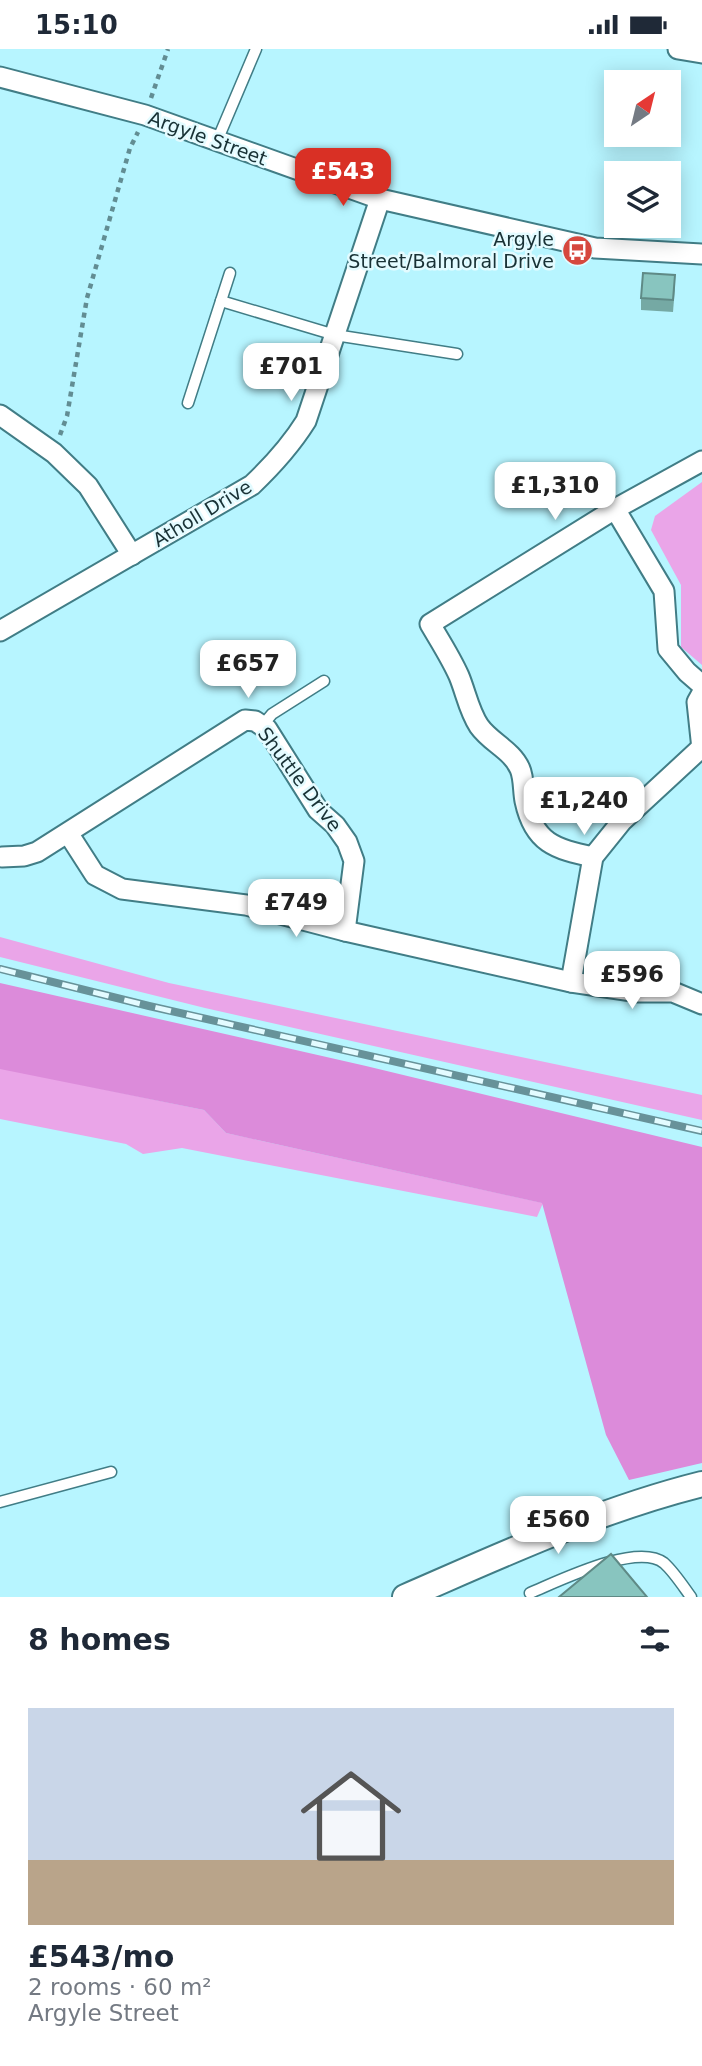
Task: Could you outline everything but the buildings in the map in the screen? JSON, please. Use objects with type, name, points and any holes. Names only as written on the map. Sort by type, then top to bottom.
[{"type":"street","points":[[678,49],[702,53]]},
{"type":"street","name":"Argyle Street","points":[[0,77],[145,115],[380,199],[595,249],[702,254]]},
{"type":"street","name":"Atholl Drive","points":[[0,631],[252,485],[275,463],[306,421],[380,199]]},
{"type":"street","name":"Atholl Drive","points":[[0,415],[54,453],[88,486],[132,555]]},
{"type":"street","points":[[593,857],[561,851],[544,839],[529,818],[521,770],[511,754],[481,729],[470,711],[459,676],[430,624],[615,509],[702,461]]},
{"type":"street","points":[[615,509],[664,591],[668,649],[702,685]]},
{"type":"street","points":[[571,982],[593,857],[622,821],[701,749],[697,702],[702,693]]},
{"type":"street","name":"Shuttle Drive","points":[[2,856],[24,856],[37,852],[245,720],[255,721],[267,729],[318,810],[335,825],[351,852],[354,861],[345,931]]},
{"type":"street","points":[[68,833],[95,875],[122,888],[246,905],[345,931],[571,982],[639,992],[673,992],[702,1004]]},
{"type":"street","points":[[405,1597],[572,1525],[660,1495],[702,1484]]},
{"type":"lane","points":[[217,141],[256,49]]},
{"type":"lane","points":[[188,403],[230,273]]},
{"type":"lane","points":[[221,301],[335,335],[457,354]]},
{"type":"lane","points":[[262,726],[272,714],[324,681]]},
{"type":"lane","points":[[0,1502],[111,1472]]},
{"type":"lane","points":[[530,1593],[595,1567],[641,1555],[664,1563],[691,1597]]},
{"type":"path","points":[[54,453],[67,416],[87,298],[130,148],[145,115],[168,49]]},
{"type":"shaded area","points":[[702,482],[702,665],[681,647],[681,585],[651,530],[655,516]]},
{"type":"shaded area","points":[[0,937],[169,983],[702,1095],[702,1120],[205,1008],[0,957]]},
{"type":"shaded area","points":[[0,983],[366,1066],[702,1147],[702,1463],[629,1480],[606,1435],[542,1203],[226,1133],[204,1110],[0,1069]]},
{"type":"shaded area","points":[[0,1062],[25,1073],[204,1110],[226,1133],[543,1203],[537,1217],[182,1148],[143,1154],[126,1144],[0,1119]]},
{"type":"railway","points":[[0,969],[149,1006],[702,1131]]},
{"type":"place","name":"Argyle Street/Balmoral Drive","points":[[577,250]]}]
